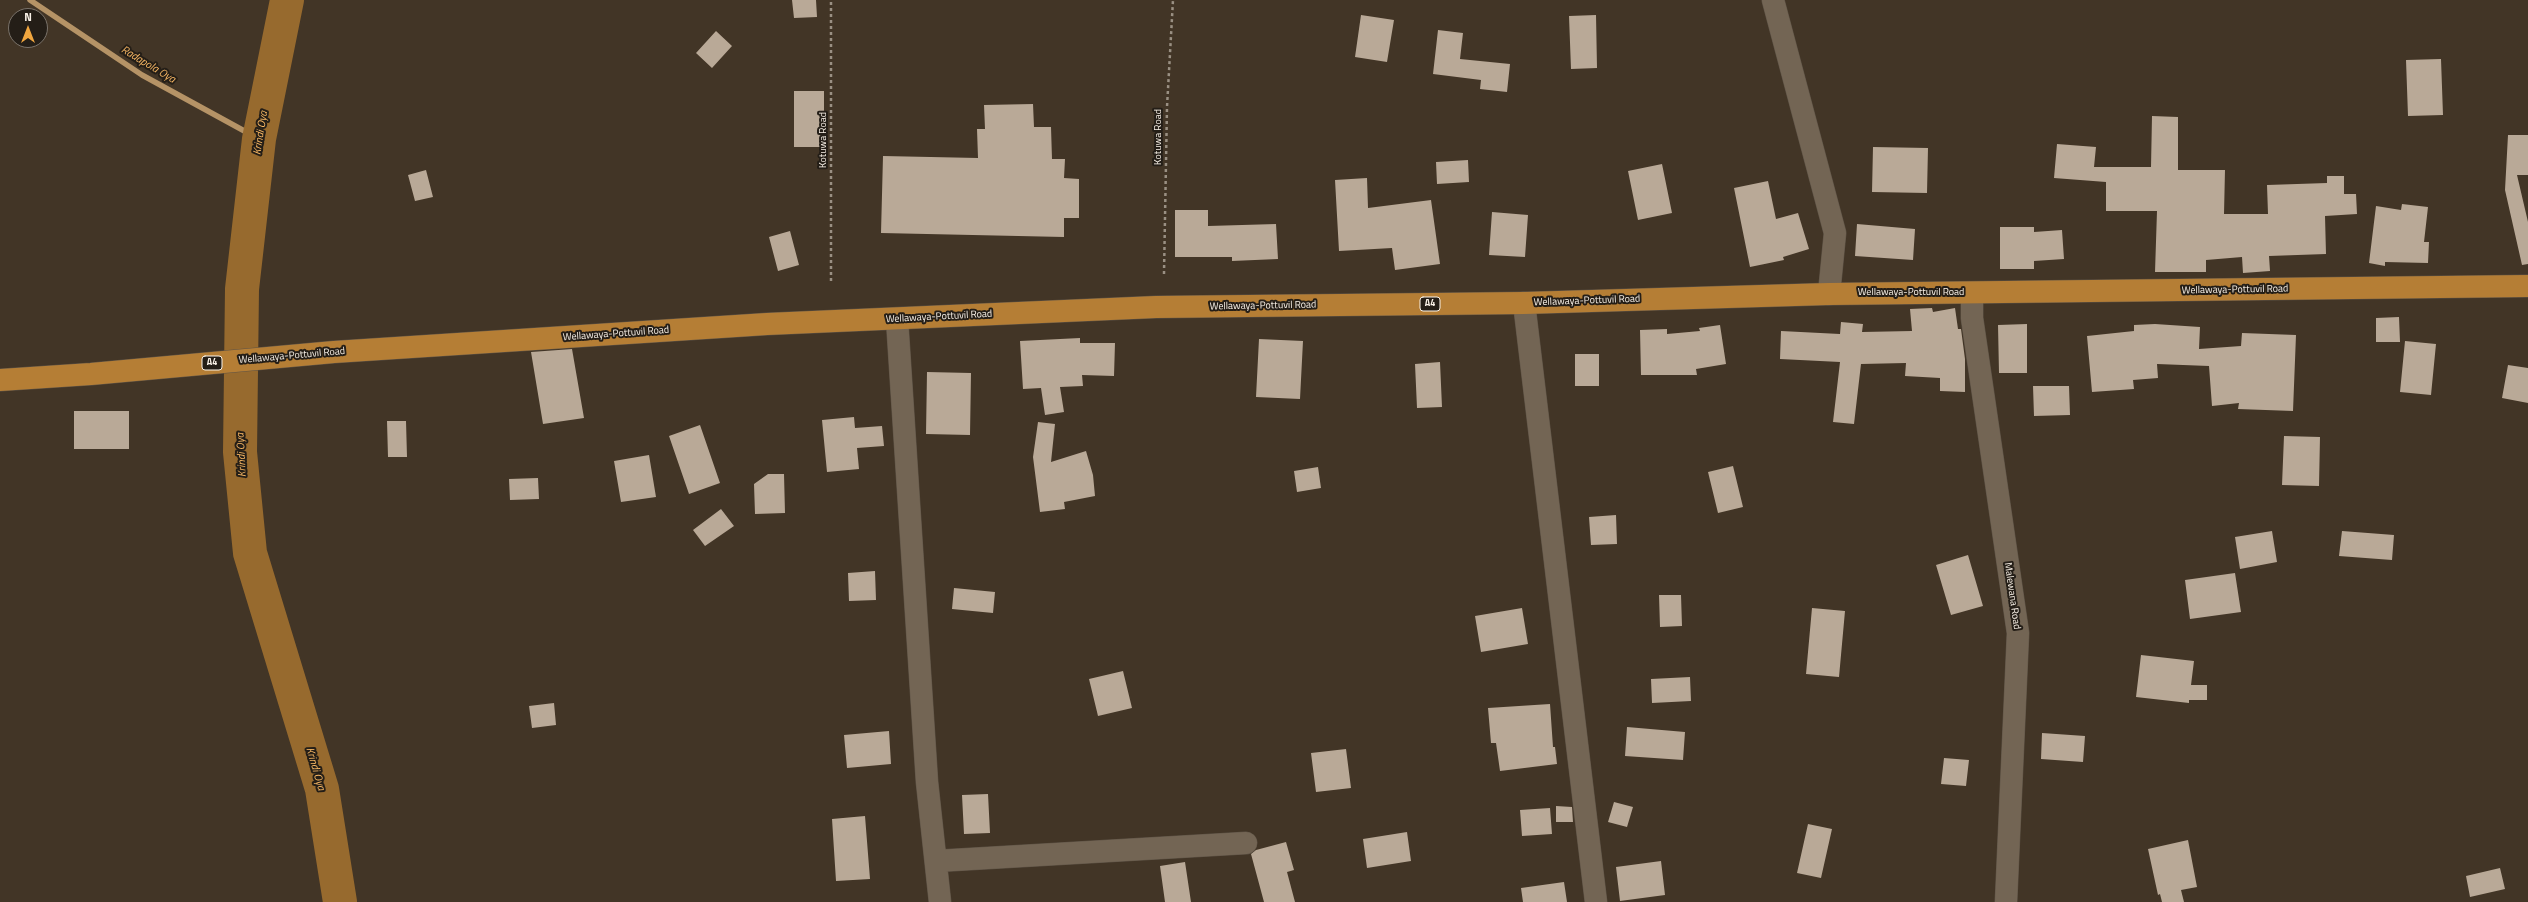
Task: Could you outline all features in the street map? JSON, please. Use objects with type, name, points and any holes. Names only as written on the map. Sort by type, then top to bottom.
[{"type":"highway","name":"Wellawaya-Pottuvil Road","points":[[0,380],[91,374],[334,352],[767,324],[1156,307],[1524,303],[1829,294],[2528,286]]},
{"type":"street","points":[[1773,0],[1835,233],[1829,294]]},
{"type":"street","name":"Malewana Road","points":[[1972,293],[1972,318],[2018,633],[2006,902]]},
{"type":"street","points":[[1524,303],[1596,902]]},
{"type":"street","points":[[897,319],[927,782],[940,902]]},
{"type":"street","points":[[936,862],[1246,843]]},
{"type":"path","name":"Kotuwa Road","points":[[831,0],[831,281]]},
{"type":"path","name":"Kotuwa Road","points":[[1164,274],[1167,107],[1173,0]]},
{"type":"building","points":[[792,0],[816,0],[817,17],[794,18]]},
{"type":"building","points":[[1361,15],[1394,20],[1387,62],[1355,57]]},
{"type":"building","points":[[1596,15],[1597,68],[1571,69],[1569,16]]},
{"type":"building","points":[[1438,30],[1463,33],[1460,59],[1510,64],[1507,92],[1480,89],[1481,80],[1433,74]]},
{"type":"building","points":[[716,31],[732,46],[712,68],[696,53]]},
{"type":"building","points":[[2441,59],[2443,115],[2408,116],[2406,60]]},
{"type":"building","points":[[794,91],[824,91],[824,147],[794,147]]},
{"type":"building","points":[[1033,104],[1034,127],[1051,127],[1052,159],[1065,159],[1064,178],[1079,179],[1079,218],[1064,218],[1064,237],[881,233],[883,156],[978,158],[977,129],[985,129],[984,105]]},
{"type":"building","points":[[2152,116],[2178,117],[2178,170],[2225,170],[2224,214],[2268,214],[2267,185],[2327,183],[2327,176],[2344,176],[2344,194],[2356,194],[2357,214],[2325,216],[2326,254],[2269,256],[2270,271],[2243,273],[2242,257],[2206,260],[2206,272],[2155,272],[2157,211],[2106,211],[2106,182],[2054,178],[2057,144],[2096,147],[2094,167],[2151,167]]},
{"type":"building","points":[[2508,135],[2528,135],[2528,175],[2517,175],[2528,222],[2528,264],[2522,265],[2505,190]]},
{"type":"building","points":[[1873,147],[1928,148],[1927,193],[1872,192]]},
{"type":"building","points":[[1468,160],[1469,182],[1437,184],[1436,162]]},
{"type":"building","points":[[1662,164],[1672,213],[1638,220],[1628,171]]},
{"type":"building","points":[[426,170],[433,197],[415,201],[408,175]]},
{"type":"building","points":[[1367,178],[1368,208],[1431,200],[1440,264],[1395,270],[1392,248],[1339,251],[1335,180]]},
{"type":"building","points":[[1768,181],[1776,219],[1798,213],[1809,249],[1783,257],[1784,260],[1750,267],[1734,188]]},
{"type":"building","points":[[2402,204],[2428,207],[2424,242],[2429,242],[2428,263],[2385,262],[2385,266],[2369,263],[2376,206],[2401,210]]},
{"type":"building","points":[[1175,210],[1208,210],[1208,226],[1276,224],[1278,259],[1232,261],[1232,257],[1175,257]]},
{"type":"building","points":[[1492,212],[1528,215],[1525,257],[1489,255]]},
{"type":"building","points":[[1857,224],[1915,229],[1913,260],[1855,256]]},
{"type":"building","points":[[2000,227],[2034,227],[2034,232],[2062,230],[2064,259],[2034,261],[2034,269],[2000,269]]},
{"type":"building","points":[[790,231],[799,265],[778,271],[769,237]]},
{"type":"building","points":[[1932,308],[1933,312],[1955,308],[1958,329],[1961,329],[1965,359],[1965,392],[1940,391],[1940,378],[1905,376],[1906,363],[1861,364],[1854,424],[1833,422],[1840,362],[1780,359],[1781,331],[1840,334],[1841,322],[1863,324],[1862,332],[1912,331],[1910,309]]},
{"type":"building","points":[[2399,317],[2400,342],[2376,342],[2376,318]]},
{"type":"building","points":[[2027,324],[2027,373],[1999,373],[1998,325]]},
{"type":"building","points":[[2155,324],[2200,327],[2199,349],[2241,346],[2242,333],[2296,335],[2293,411],[2238,409],[2239,403],[2212,406],[2209,366],[2157,364],[2158,378],[2133,380],[2134,389],[2092,392],[2087,336],[2134,331],[2134,325]]},
{"type":"building","points":[[1720,325],[1726,364],[1696,369],[1697,375],[1641,375],[1640,330],[1667,329],[1667,334],[1700,331],[1699,328]]},
{"type":"building","points":[[1080,338],[1080,343],[1115,343],[1114,376],[1082,375],[1083,386],[1060,387],[1064,412],[1045,415],[1041,388],[1023,389],[1020,341]]},
{"type":"building","points":[[1259,339],[1303,341],[1300,399],[1256,397]]},
{"type":"building","points":[[2405,341],[2436,344],[2431,395],[2400,392]]},
{"type":"building","points":[[572,349],[584,418],[543,424],[531,352]]},
{"type":"building","points":[[1575,354],[1599,354],[1599,386],[1575,386]]},
{"type":"building","points":[[1440,362],[1442,407],[1417,408],[1415,364]]},
{"type":"building","points":[[2508,365],[2528,368],[2528,403],[2502,398]]},
{"type":"building","points":[[927,372],[971,373],[970,435],[926,434]]},
{"type":"building","points":[[2033,386],[2069,386],[2070,415],[2034,416]]},
{"type":"building","points":[[74,411],[129,411],[129,449],[74,449]]},
{"type":"building","points":[[854,417],[855,428],[882,426],[884,446],[857,448],[859,469],[827,472],[822,420]]},
{"type":"building","points":[[387,421],[406,421],[407,457],[388,457]]},
{"type":"building","points":[[1038,422],[1055,424],[1051,462],[1086,451],[1093,475],[1095,496],[1064,502],[1065,509],[1040,512],[1033,457]]},
{"type":"building","points":[[700,425],[720,483],[689,494],[669,436]]},
{"type":"building","points":[[2284,436],[2320,437],[2319,486],[2282,485]]},
{"type":"building","points":[[649,455],[656,497],[621,502],[614,461]]},
{"type":"building","points":[[1733,466],[1743,507],[1718,513],[1708,472]]},
{"type":"building","points":[[1318,467],[1321,488],[1297,492],[1294,471]]},
{"type":"building","points":[[768,474],[784,474],[785,513],[755,514],[754,484]]},
{"type":"building","points":[[538,478],[539,499],[510,500],[509,479]]},
{"type":"building","points":[[721,509],[734,526],[705,546],[693,530]]},
{"type":"building","points":[[1616,515],[1617,544],[1591,545],[1589,517]]},
{"type":"building","points":[[2272,531],[2277,562],[2240,569],[2235,537]]},
{"type":"building","points":[[2342,531],[2394,535],[2392,560],[2339,556]]},
{"type":"building","points":[[1968,555],[1983,606],[1951,615],[1936,565]]},
{"type":"building","points":[[875,571],[876,600],[849,601],[848,573]]},
{"type":"building","points":[[2235,573],[2241,612],[2190,619],[2185,580]]},
{"type":"building","points":[[954,588],[995,592],[993,613],[952,609]]},
{"type":"building","points":[[1659,595],[1681,595],[1682,626],[1660,627]]},
{"type":"building","points":[[1522,608],[1528,644],[1481,652],[1475,616]]},
{"type":"building","points":[[1812,608],[1845,611],[1839,677],[1806,674]]},
{"type":"building","points":[[2141,655],[2194,661],[2191,685],[2207,685],[2207,700],[2189,700],[2189,703],[2136,697]]},
{"type":"building","points":[[1123,671],[1132,708],[1098,716],[1089,679]]},
{"type":"building","points":[[1690,677],[1691,701],[1652,703],[1651,679]]},
{"type":"building","points":[[554,703],[556,725],[532,728],[529,706]]},
{"type":"building","points":[[1550,704],[1553,747],[1555,747],[1557,764],[1500,771],[1496,743],[1491,743],[1488,708]]},
{"type":"building","points":[[1627,727],[1685,732],[1683,760],[1625,756]]},
{"type":"building","points":[[889,731],[891,764],[847,768],[844,735]]},
{"type":"building","points":[[2042,733],[2085,736],[2083,762],[2041,759]]},
{"type":"building","points":[[1346,749],[1351,788],[1316,792],[1311,753]]},
{"type":"building","points":[[1944,758],[1969,760],[1966,786],[1941,784]]},
{"type":"building","points":[[988,794],[990,833],[964,834],[962,795]]},
{"type":"building","points":[[1614,802],[1633,807],[1627,827],[1608,822]]},
{"type":"building","points":[[1556,806],[1572,807],[1573,822],[1556,822]]},
{"type":"building","points":[[1550,808],[1552,834],[1522,836],[1520,810]]},
{"type":"building","points":[[865,816],[870,879],[836,881],[832,819]]},
{"type":"building","points":[[1808,824],[1832,829],[1821,878],[1797,873]]},
{"type":"building","points":[[1407,832],[1411,861],[1367,868],[1363,839]]},
{"type":"building","points":[[2188,840],[2197,887],[2181,890],[2184,902],[2162,902],[2160,894],[2158,895],[2148,849]]},
{"type":"building","points":[[1286,842],[1294,870],[1287,872],[1295,902],[1264,902],[1251,854],[1256,850]]},
{"type":"building","points":[[1661,861],[1665,895],[1620,901],[1616,867]]},
{"type":"building","points":[[1185,862],[1191,902],[1165,902],[1160,866]]},
{"type":"building","points":[[2500,868],[2505,889],[2470,897],[2466,876]]},
{"type":"building","points":[[1564,882],[1567,902],[1523,902],[1521,888]]},
{"type":"waterway","name":"Radapola Oya","points":[[30,0],[142,75],[259,139]]},
{"type":"waterway","name":"Krindi Oya","points":[[287,0],[259,139],[242,289],[240,452],[250,553],[322,789],[340,902]]}]
